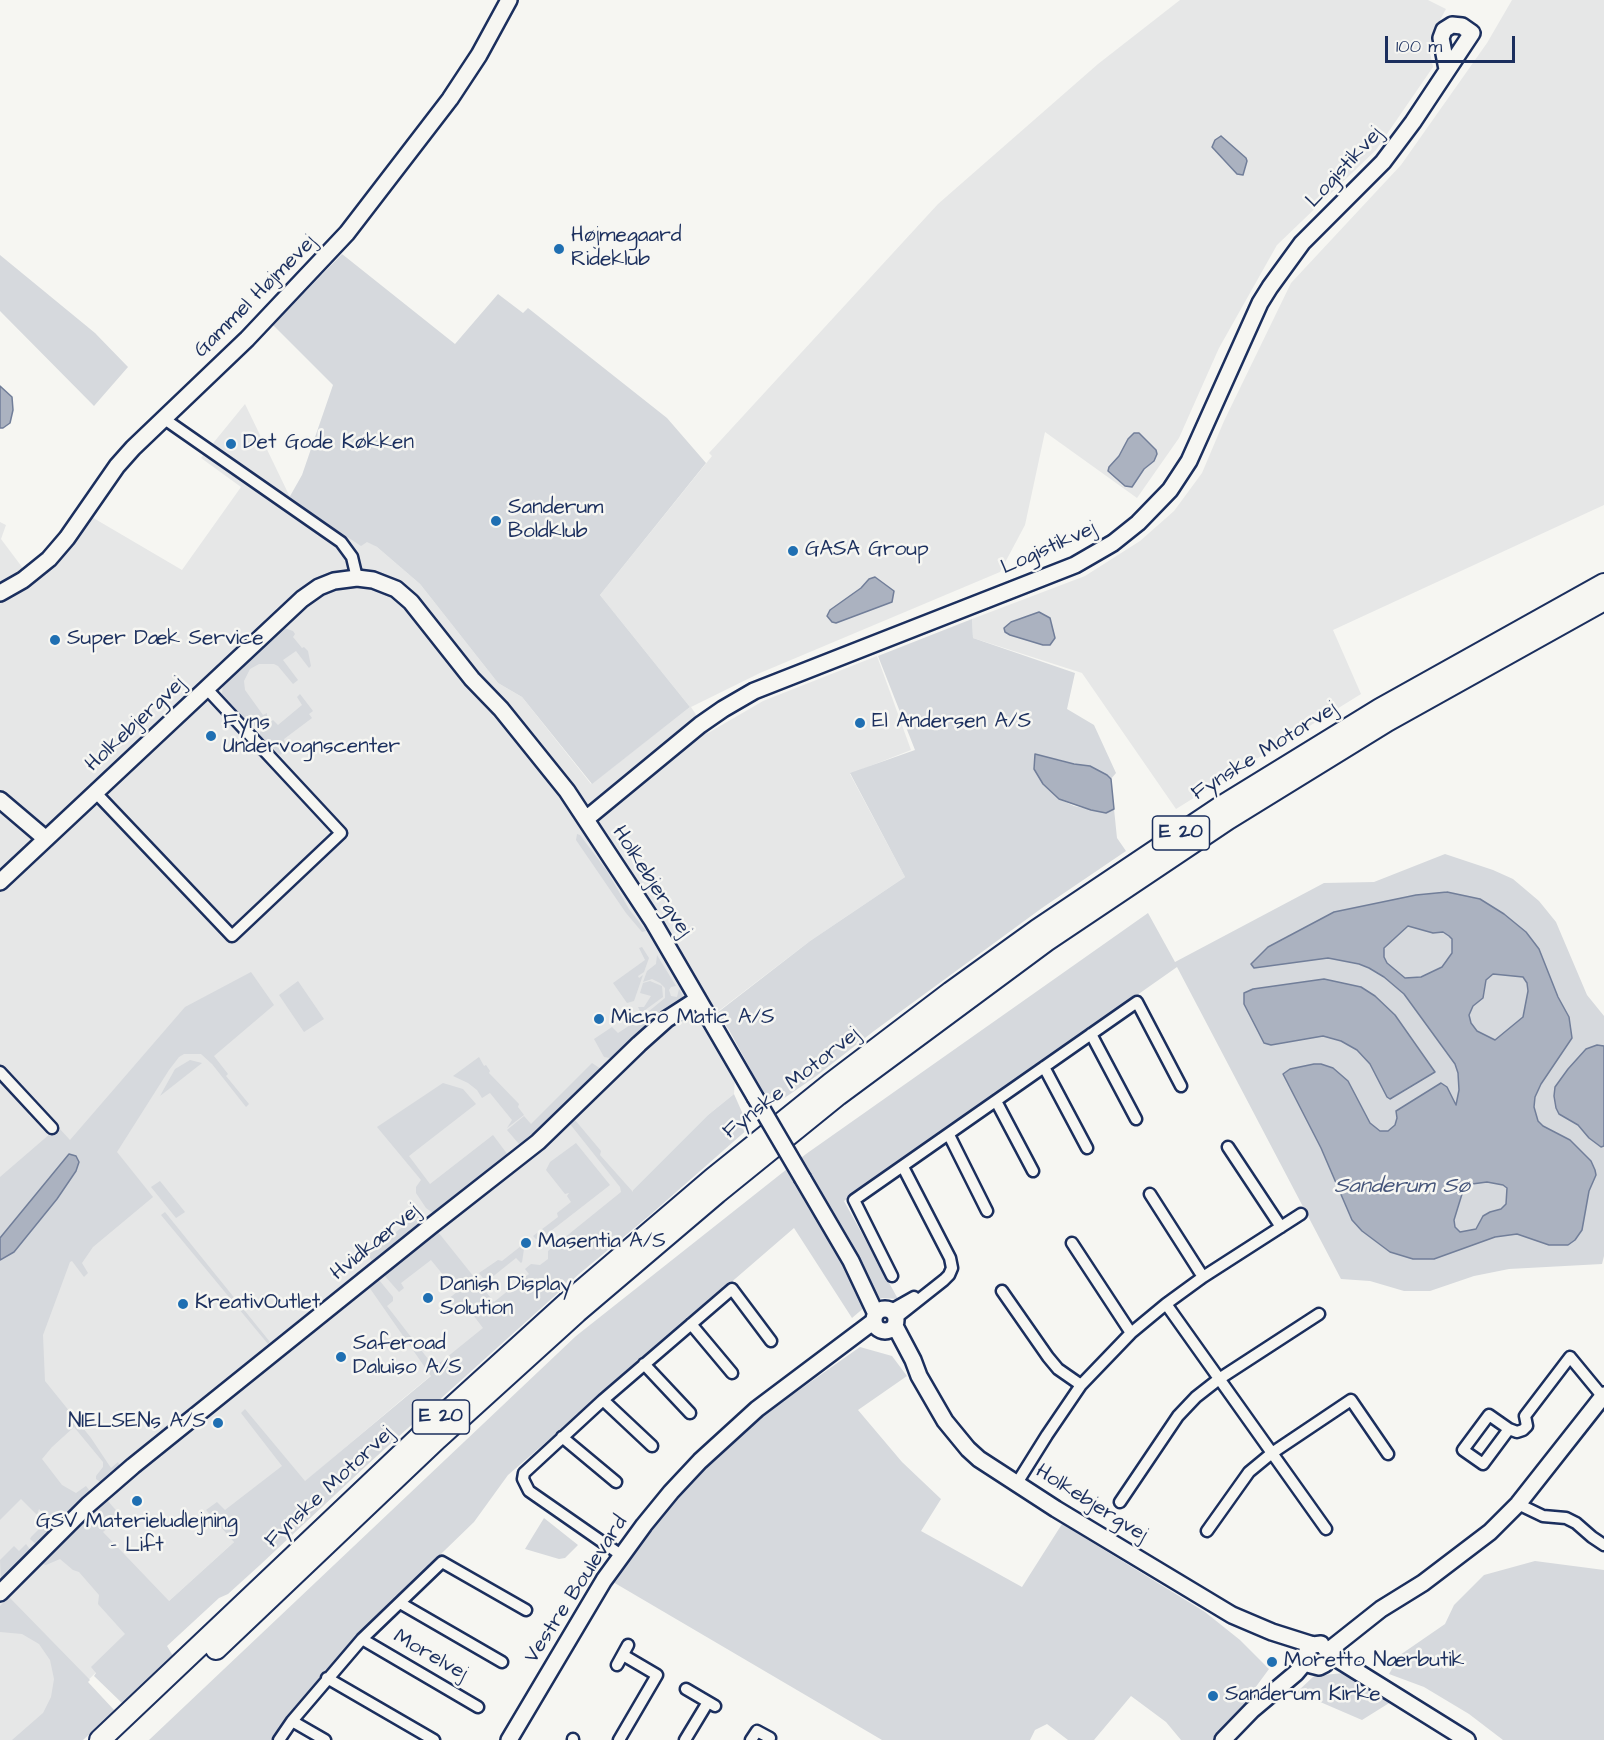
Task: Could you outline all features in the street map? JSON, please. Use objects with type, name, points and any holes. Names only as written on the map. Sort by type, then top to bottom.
[{"type":"highway","name":"Fynske Motorvej","points":[[99,1740],[428,1429],[568,1302],[702,1186],[830,1084],[1037,930],[1219,808],[1380,709],[1604,584]]},
{"type":"highway","name":"Fynske Motorvej","points":[[119,1740],[437,1439],[577,1312],[717,1193],[847,1088],[1046,941],[1228,819],[1387,721],[1604,600]]},
{"type":"street","name":"Gammel Højmevej","points":[[0,593],[23,580],[49,559],[67,538],[117,466],[163,418],[247,339],[347,233],[455,91],[479,55],[509,0]]},
{"type":"street","name":"Logistikvej","points":[[586,819],[708,720],[754,691],[1075,565],[1113,543],[1138,523],[1170,490],[1189,461],[1260,303],[1279,273],[1302,243],[1383,162],[1413,122],[1447,69]]},
{"type":"street","points":[[163,418],[340,542],[352,557],[357,578]]},
{"type":"street","name":"Holkebjergvej","points":[[0,882],[310,592],[334,581],[357,578],[388,585],[411,602],[472,679],[514,725],[586,819],[645,909],[945,1421],[968,1449],[979,1459],[1201,1598],[1239,1619],[1272,1632],[1317,1655],[1337,1669],[1380,1687],[1467,1740]]},
{"type":"street","name":"Holkebjergvej","points":[[96,793],[232,936],[341,833],[206,688]]},
{"type":"street","points":[[0,800],[46,839]]},
{"type":"street","name":"Hvidkærvej","points":[[0,1593],[88,1505],[133,1466],[538,1142],[639,1044],[667,1019],[698,999]]},
{"type":"street","points":[[892,1276],[854,1200],[1137,1002],[1181,1086]]},
{"type":"street","points":[[1091,1034],[1136,1119]]},
{"type":"street","points":[[1044,1068],[1086,1148]]},
{"type":"street","points":[[0,1072],[52,1128]]},
{"type":"street","points":[[996,1101],[1033,1172]]},
{"type":"street","points":[[949,1135],[987,1211]]},
{"type":"street","points":[[1228,1147],[1281,1227]]},
{"type":"street","points":[[886,1320],[936,1286],[949,1275],[952,1268],[950,1258],[903,1167]]},
{"type":"street","points":[[1150,1194],[1203,1277]]},
{"type":"street","points":[[1017,1483],[1081,1386],[1131,1333],[1203,1277],[1301,1214]]},
{"type":"street","points":[[1072,1243],[1131,1333]]},
{"type":"street","points":[[621,1555],[529,1491],[525,1485],[524,1473],[603,1400],[732,1289],[771,1341]]},
{"type":"street","points":[[1002,1291],[1048,1357],[1058,1369],[1081,1386]]},
{"type":"street","points":[[1166,1304],[1326,1529]]},
{"type":"street","points":[[1120,1502],[1178,1416],[1196,1396],[1319,1314]]},
{"type":"street","name":"Vestre Boulevard","points":[[509,1740],[582,1615],[621,1555],[671,1492],[721,1441],[783,1389],[886,1320]]},
{"type":"street","points":[[691,1324],[732,1373]]},
{"type":"street","points":[[1222,1740],[1271,1693],[1363,1616],[1381,1609],[1423,1583],[1490,1532],[1518,1504],[1603,1396],[1570,1357],[1525,1416],[1527,1426],[1523,1430],[1517,1432],[1509,1429],[1489,1415],[1463,1450],[1483,1464],[1509,1429]]},
{"type":"street","points":[[644,1365],[690,1413]]},
{"type":"street","points":[[603,1400],[652,1446]]},
{"type":"street","points":[[1207,1530],[1249,1472],[1272,1453],[1352,1400],[1388,1454]]},
{"type":"street","points":[[562,1437],[616,1482]]},
{"type":"street","points":[[1518,1504],[1543,1516],[1566,1518],[1576,1522],[1604,1545]]},
{"type":"street","name":"Morelvej","points":[[279,1740],[327,1678],[362,1639],[442,1562],[526,1610]]},
{"type":"street","name":"Morelvej","points":[[400,1603],[502,1662]]},
{"type":"street","name":"Morelvej","points":[[362,1639],[478,1707]]},
{"type":"street","points":[[617,1665],[626,1650],[657,1675],[619,1740]]},
{"type":"street","points":[[327,1678],[434,1740]]},
{"type":"street","points":[[685,1740],[711,1704],[686,1689]]},
{"type":"street","points":[[292,1721],[325,1740]]},
{"type":"street","points":[[751,1740],[757,1731],[770,1738]]},
{"type":"shaded area","points":[[1180,0],[1428,0],[1446,9],[1434,31],[1429,48],[1433,67],[1376,150],[1277,245],[1219,348],[1179,438],[1137,498],[1045,432],[1025,525],[1000,572],[760,673],[691,707],[708,733],[763,701],[877,656],[911,750],[850,774],[905,877],[810,941],[712,1016],[744,1070],[735,1078],[734,1094],[708,1115],[633,1190],[635,1195],[511,1310],[235,1541],[169,1601],[27,1740],[0,1740],[0,522],[6,525],[1,539],[25,571],[37,576],[64,556],[90,516],[182,570],[241,487],[201,458],[245,404],[289,495],[377,547],[420,584],[498,683],[522,697],[591,784],[690,707],[600,595],[712,456],[709,453],[938,204],[1098,64]]},
{"type":"shaded area","points":[[1512,0],[1604,0],[1604,505],[1333,630],[1361,694],[1176,809],[1082,673],[973,638],[972,619],[1085,576],[1140,541],[1174,511],[1202,473],[1224,421],[1291,283],[1401,165],[1487,43]]},
{"type":"shaded area","name":"Sanderum Boldklub","points":[[342,254],[455,344],[498,294],[523,313],[528,308],[667,418],[706,463],[600,595],[690,707],[592,784],[522,697],[498,683],[420,584],[377,547],[367,542],[361,546],[289,498],[302,475],[333,385],[273,325]]},
{"type":"shaded area","points":[[0,255],[95,333],[128,367],[94,406],[0,311]]},
{"type":"shaded area","points":[[972,619],[973,638],[1075,673],[1067,709],[1094,725],[1116,773],[1111,779],[1090,766],[1057,759],[1043,784],[1059,799],[1074,806],[1106,813],[1114,809],[1117,838],[1126,851],[1042,908],[777,1103],[764,1094],[729,1030],[717,1013],[810,941],[905,877],[850,773],[915,750],[878,656]]},
{"type":"shaded area","points":[[284,628],[293,631],[295,634],[293,637],[302,648],[308,651],[311,666],[309,668],[296,651],[283,660],[298,680],[293,684],[274,664],[259,664],[250,669],[244,681],[245,690],[263,715],[267,713],[267,716],[253,727],[222,694],[223,685]]},
{"type":"shaded area","points":[[300,694],[313,711],[309,714],[312,718],[284,739],[287,748],[280,755],[260,735],[260,732],[273,720],[278,725],[302,705],[297,697]]},
{"type":"shaded area","points":[[577,834],[607,871],[629,909],[646,931],[642,932],[626,913],[576,840]]},
{"type":"shaded area","points":[[1445,854],[1513,879],[1539,901],[1556,922],[1587,995],[1604,1016],[1604,1256],[1602,1264],[1509,1269],[1474,1276],[1430,1291],[1404,1291],[1370,1281],[1341,1279],[1177,967],[844,1201],[898,1299],[882,1298],[866,1306],[852,1318],[794,1228],[508,1475],[474,1522],[351,1641],[291,1711],[271,1740],[149,1740],[576,1336],[806,1154],[1148,913],[1175,962],[1324,883],[1374,882]]},
{"type":"shaded area","points":[[642,947],[649,958],[644,972],[638,976],[639,978],[643,975],[634,1001],[627,1003],[613,983],[645,960],[639,948]]},
{"type":"shaded area","points":[[657,955],[676,986],[669,990],[671,996],[677,997],[679,989],[684,998],[650,1026],[643,1016],[665,998],[665,988],[660,983],[652,979],[643,982],[647,971],[656,964]]},
{"type":"shaded area","points":[[251,972],[274,1005],[214,1056],[228,1074],[226,1076],[249,1104],[246,1107],[212,1064],[201,1054],[184,1054],[179,1057],[117,1152],[153,1197],[93,1247],[82,1263],[88,1273],[84,1277],[72,1261],[70,1262],[43,1335],[45,1381],[91,1438],[111,1468],[118,1462],[120,1467],[103,1484],[96,1479],[103,1467],[103,1462],[74,1427],[52,1447],[42,1459],[62,1485],[76,1493],[86,1486],[92,1494],[40,1545],[37,1545],[30,1539],[49,1519],[39,1509],[37,1515],[21,1499],[0,1520],[0,1177],[58,1127],[70,1140],[185,1007]]},
{"type":"shaded area","points":[[298,981],[324,1019],[304,1032],[279,995]]},
{"type":"shaded area","points":[[650,981],[662,986],[663,997],[641,1013],[638,1007],[644,1007],[651,996],[640,993],[643,983]]},
{"type":"shaded area","points":[[641,1018],[648,1028],[615,1059],[604,1057],[594,1039],[612,1027],[618,1033]]},
{"type":"shaded area","points":[[479,1057],[490,1071],[489,1073],[519,1104],[518,1107],[524,1115],[507,1128],[512,1120],[490,1093],[482,1098],[477,1090],[468,1083],[453,1076]]},
{"type":"shaded area","points":[[190,1060],[202,1063],[160,1096],[175,1069]]},
{"type":"shaded area","points":[[592,1063],[601,1069],[601,1072],[525,1145],[519,1144],[507,1130],[524,1116],[531,1124]]},
{"type":"shaded area","points":[[443,1083],[463,1089],[476,1104],[409,1156],[430,1184],[493,1135],[508,1155],[507,1159],[438,1214],[426,1208],[416,1193],[416,1187],[421,1180],[377,1127]]},
{"type":"shaded area","points":[[734,1094],[749,1128],[579,1274],[228,1594],[219,1598],[167,1646],[173,1656],[123,1704],[94,1676],[96,1673],[91,1667],[125,1634],[98,1604],[99,1595],[79,1572],[60,1559],[46,1565],[43,1564],[107,1500],[121,1516],[103,1532],[169,1601],[234,1542],[206,1510],[217,1502],[225,1510],[282,1466],[241,1413],[245,1409],[305,1481],[431,1376],[369,1287],[379,1280],[393,1297],[393,1301],[387,1306],[436,1366],[483,1328],[464,1303],[455,1309],[448,1299],[457,1292],[431,1260],[401,1283],[404,1288],[399,1292],[384,1275],[438,1232],[494,1302],[529,1274],[525,1269],[531,1264],[540,1265],[548,1259],[548,1251],[621,1192],[620,1187],[570,1124],[575,1120],[601,1151],[600,1155],[633,1192],[708,1115]]},
{"type":"shaded area","points":[[576,1143],[610,1185],[547,1234],[551,1240],[536,1239],[533,1236],[558,1217],[557,1213],[571,1202],[567,1196],[569,1193],[565,1194],[546,1170],[550,1162]]},
{"type":"shaded area","points":[[160,1181],[185,1212],[176,1218],[151,1187]]},
{"type":"shaded area","points":[[410,1200],[422,1214],[423,1225],[363,1274],[355,1274],[372,1261],[369,1253],[414,1218]]},
{"type":"shaded area","points":[[165,1212],[270,1342],[268,1344],[161,1215]]},
{"type":"shaded area","points":[[521,1246],[524,1249],[522,1262],[516,1258],[486,1282],[479,1273],[498,1260],[502,1261]]},
{"type":"shaded area","points":[[860,1347],[892,1356],[907,1376],[858,1410],[902,1462],[941,1499],[921,1531],[1022,1587],[1062,1524],[1205,1612],[1240,1640],[1269,1669],[1255,1688],[1260,1692],[1215,1740],[1181,1740],[1166,1722],[1131,1696],[1094,1740],[1068,1740],[1047,1724],[1035,1730],[1030,1740],[882,1740],[613,1582],[680,1494],[721,1452],[755,1421]]},
{"type":"shaded area","points":[[544,1518],[578,1545],[565,1558],[559,1559],[525,1549]]},
{"type":"shaded area","points":[[26,1544],[31,1553],[1,1584],[0,1560],[14,1546],[19,1551]]},
{"type":"shaded area","points":[[1535,1561],[1604,1570],[1604,1740],[1503,1740],[1469,1714],[1424,1687],[1389,1674],[1400,1655],[1445,1624],[1454,1605],[1484,1575]]},
{"type":"shaded area","points":[[9,1597],[90,1680],[88,1682],[115,1711],[83,1740],[12,1740],[43,1713],[51,1697],[54,1679],[50,1660],[39,1644],[22,1634],[0,1632],[0,1606]]},
{"type":"shaded area","points":[[1343,1673],[1394,1700],[1362,1720],[1297,1692],[1314,1676]]},
{"type":"water","points":[[1221,136],[1246,158],[1243,175],[1237,174],[1212,147],[1215,140]]},
{"type":"water","points":[[0,386],[12,397],[13,410],[10,423],[3,428],[0,428]]},
{"type":"water","points":[[1134,433],[1139,433],[1156,450],[1157,454],[1154,461],[1144,469],[1132,487],[1125,486],[1108,471]]},
{"type":"water","points":[[875,577],[894,591],[892,602],[836,623],[832,622],[827,616],[830,610],[861,588],[869,579]]},
{"type":"water","points":[[1039,612],[1050,618],[1055,638],[1050,645],[1043,645],[1005,632],[1004,628],[1011,622]]},
{"type":"water","points":[[1035,754],[1090,766],[1107,775],[1111,779],[1114,809],[1106,813],[1059,799],[1043,784],[1034,769]]},
{"type":"water","name":"Sanderum Sø","points":[[1447,892],[1480,899],[1504,914],[1526,932],[1539,949],[1558,997],[1569,1017],[1572,1038],[1541,1084],[1535,1097],[1534,1107],[1538,1121],[1570,1140],[1591,1161],[1595,1170],[1596,1175],[1589,1191],[1582,1230],[1568,1245],[1549,1245],[1517,1234],[1495,1237],[1434,1259],[1413,1259],[1390,1252],[1362,1231],[1352,1220],[1321,1148],[1283,1074],[1290,1069],[1314,1064],[1333,1068],[1348,1081],[1370,1123],[1380,1131],[1388,1131],[1395,1125],[1396,1111],[1441,1083],[1447,1087],[1456,1105],[1459,1090],[1455,1064],[1404,994],[1384,977],[1359,964],[1328,958],[1254,968],[1251,964],[1268,947],[1334,912],[1416,895]],"holes":[[[1408,926],[1433,933],[1443,932],[1452,939],[1452,953],[1442,967],[1421,977],[1405,978],[1387,963],[1384,948]],[[1493,974],[1523,977],[1527,983],[1528,991],[1523,1017],[1495,1040],[1477,1031],[1469,1015],[1473,1006],[1483,998],[1486,980]],[[1487,1182],[1503,1185],[1507,1188],[1506,1204],[1501,1209],[1483,1216],[1476,1229],[1460,1232],[1455,1227],[1454,1220],[1462,1194],[1472,1184]]]},
{"type":"water","points":[[1324,979],[1361,987],[1375,996],[1395,1015],[1435,1072],[1390,1099],[1370,1064],[1357,1050],[1341,1041],[1323,1036],[1271,1045],[1264,1043],[1244,1004],[1244,993],[1253,989]]},
{"type":"water","points":[[1597,1045],[1604,1046],[1604,1146],[1601,1147],[1578,1125],[1559,1114],[1554,1096],[1555,1087],[1568,1069],[1586,1049]]},
{"type":"water","points":[[69,1154],[76,1156],[79,1162],[76,1171],[57,1199],[14,1252],[0,1260],[0,1238]]},
{"type":"place","name":"Højmegaard Rideklub","points":[[559,249]]},
{"type":"place","name":"Det Gode Køkken","points":[[231,444]]},
{"type":"place","name":"Sanderum Boldklub","points":[[496,521]]},
{"type":"place","name":"GASA Group","points":[[793,551]]},
{"type":"place","name":"Super Dæk Service","points":[[55,640]]},
{"type":"place","name":"El Andersen A/S","points":[[860,723]]},
{"type":"place","name":"Fyns Undervognscenter","points":[[211,736]]},
{"type":"place","name":"Micro Matic A/S","points":[[599,1019]]},
{"type":"place","name":"Masentia A/S","points":[[526,1243]]},
{"type":"place","name":"Danish Display Solution","points":[[428,1298]]},
{"type":"place","name":"KreativOutlet","points":[[183,1304]]},
{"type":"place","name":"Saferoad Daluiso A/S","points":[[341,1357]]},
{"type":"place","name":"NIELSENs A/S","points":[[218,1423]]},
{"type":"place","name":"GSV Materieludlejning - Lift","points":[[137,1501]]},
{"type":"place","name":"Moretto Nærbutik","points":[[1272,1662]]},
{"type":"place","name":"Sanderum Kirke","points":[[1213,1696]]}]
